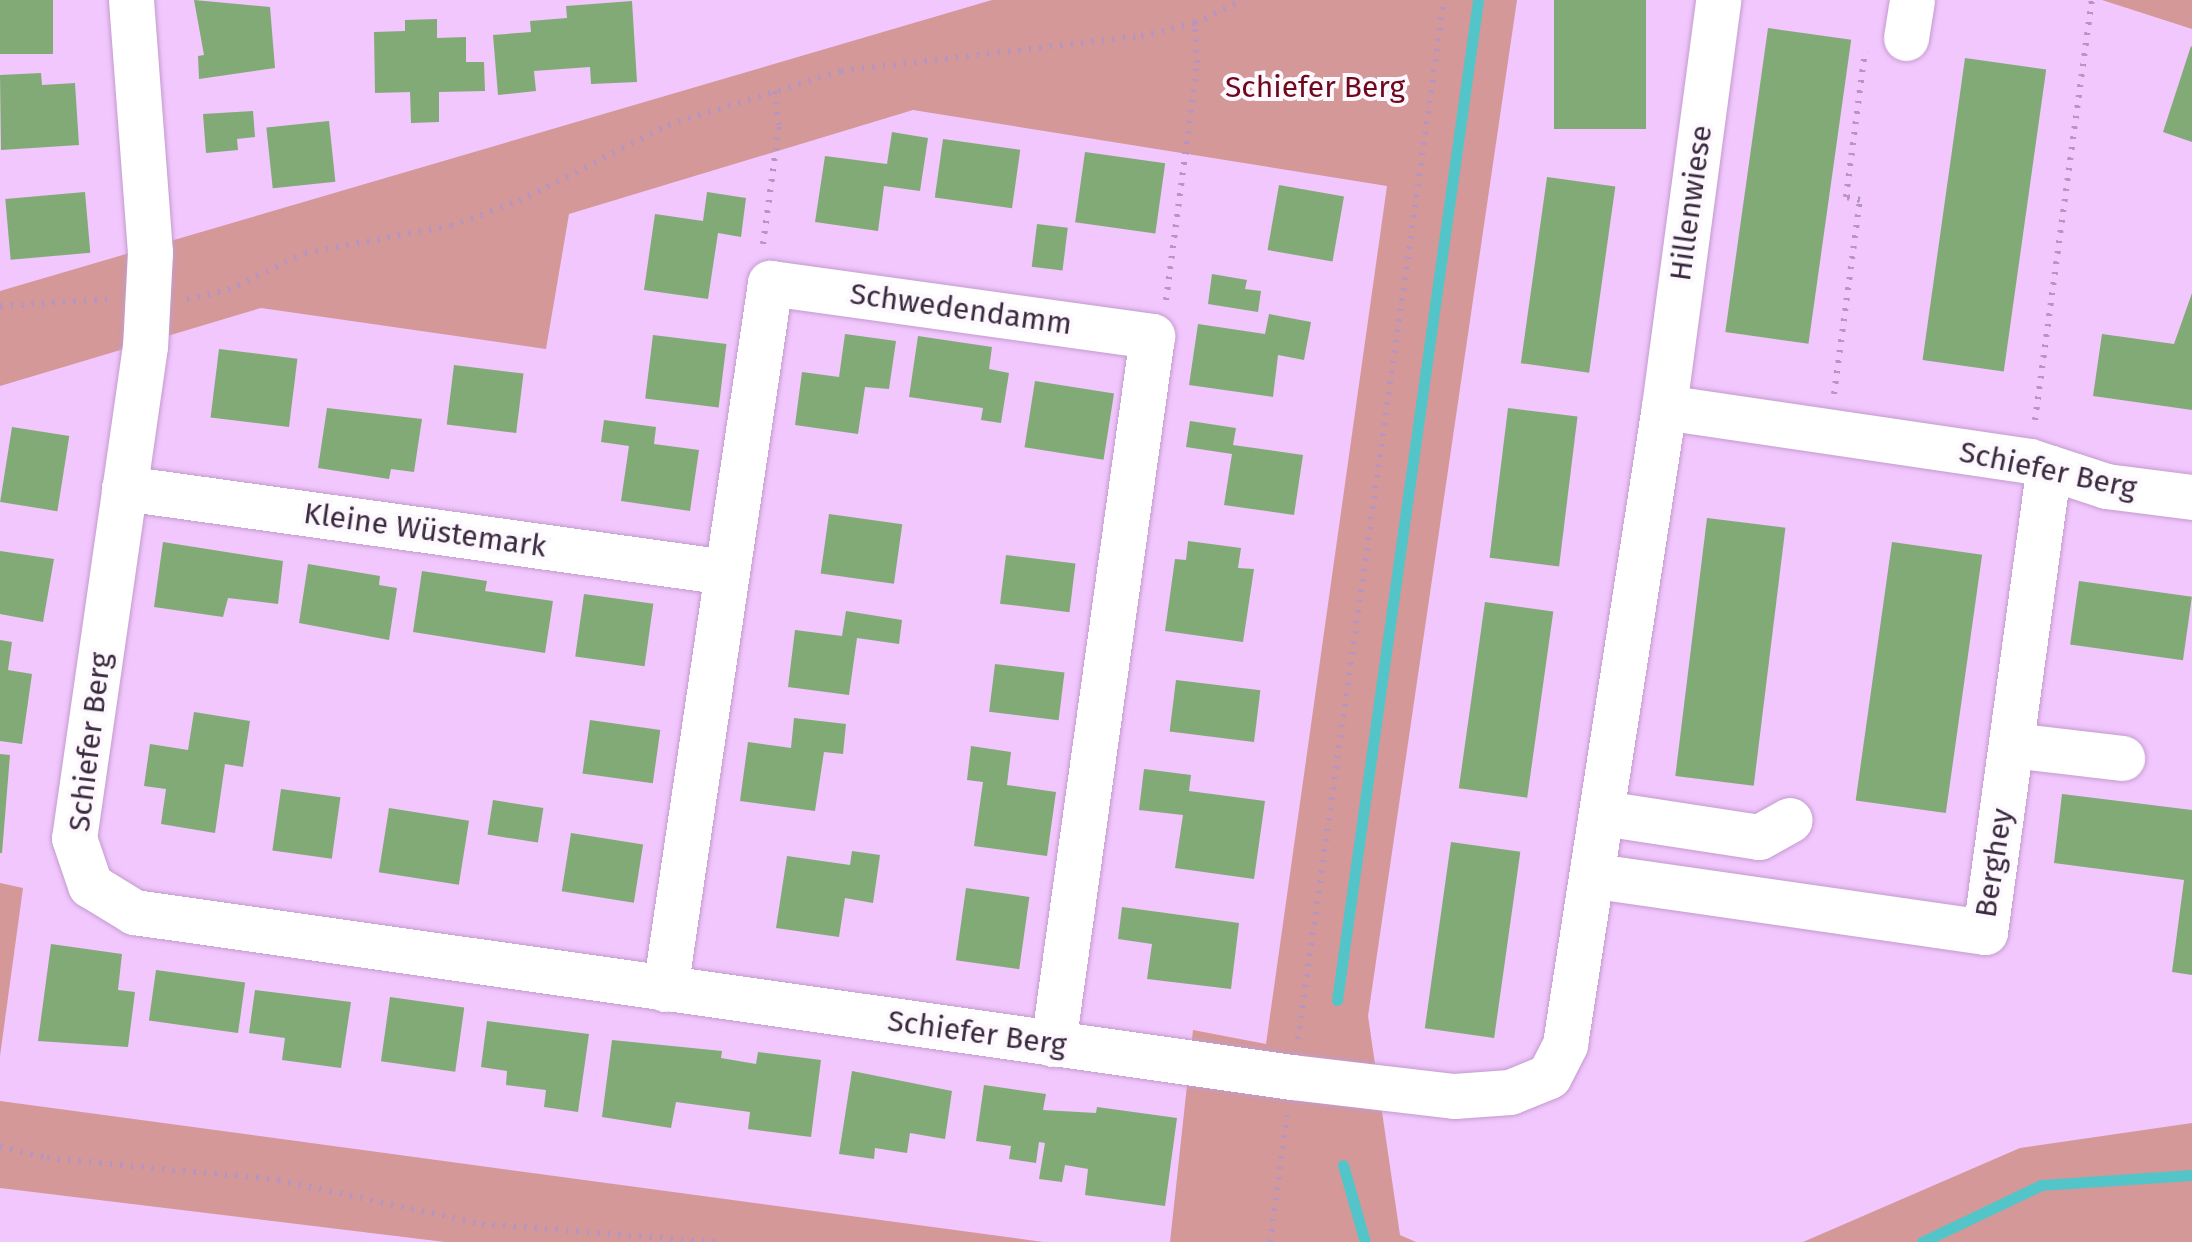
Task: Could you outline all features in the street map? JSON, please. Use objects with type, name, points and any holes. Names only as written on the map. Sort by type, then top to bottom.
[{"type":"street","name":"Schiefer Berg","points":[[131,0],[148,298],[74,838],[90,886],[134,912],[1292,1077],[1454,1096],[1510,1092],[1549,1076],[1565,1044],[1596,876],[1664,407],[2039,464],[2106,486],[2192,496]]},
{"type":"street","name":"Hillenwiese","points":[[1664,407],[1718,0]]},
{"type":"street","name":"Schwedendamm","points":[[770,282],[1152,336]]},
{"type":"street","points":[[664,988],[770,282]]},
{"type":"street","points":[[1053,1044],[1152,336]]},
{"type":"street","name":"Berghey","points":[[1596,876],[1984,932],[2012,745],[2039,464]]},
{"type":"street","name":"Kleine Wüstemark","points":[[124,488],[726,572]]},
{"type":"street","points":[[2012,745],[2122,758]]},
{"type":"street","points":[[1603,813],[1759,837],[1790,820]]},
{"type":"path","points":[[0,306],[148,298],[190,300],[228,290],[305,254],[451,226],[519,201],[650,132],[841,71],[1195,23],[1243,0]]},
{"type":"path","points":[[1270,1242],[1444,0]]},
{"type":"path","points":[[2039,464],[2092,0]]},
{"type":"path","points":[[1152,336],[1164,320],[1197,64],[1195,23]]},
{"type":"path","points":[[1828,431],[1860,200],[1846,197],[1895,26]]},
{"type":"path","points":[[770,282],[760,261],[779,124],[775,91]]},
{"type":"path","points":[[0,1146],[47,1158],[278,1180],[482,1224],[715,1242]]},
{"type":"green space","points":[[992,0],[1517,0],[1368,1016],[1400,1235],[1416,1242],[1170,1242],[1193,1030],[1266,1044],[1387,186],[913,110],[569,214],[546,349],[261,308],[0,386],[0,291]]},
{"type":"green space","points":[[2102,0],[2192,0],[2192,29]]},
{"type":"green space","points":[[0,883],[23,888],[0,1056]]},
{"type":"green space","points":[[0,1101],[1043,1242],[445,1242],[0,1188]]},
{"type":"green space","points":[[2192,1123],[2192,1242],[1803,1242],[2020,1148]]},
{"type":"building","points":[[0,0],[53,0],[53,54],[0,54]]},
{"type":"building","points":[[194,0],[270,7],[275,68],[199,79],[198,56],[204,55]]},
{"type":"building","points":[[1554,0],[1646,0],[1646,129],[1554,129]]},
{"type":"building","points":[[632,1],[637,82],[591,84],[590,67],[534,71],[536,91],[498,95],[493,35],[531,32],[530,21],[567,18],[566,6]]},
{"type":"building","points":[[437,19],[437,38],[466,37],[466,62],[484,62],[485,91],[439,92],[439,122],[411,123],[410,92],[375,93],[374,32],[405,31],[405,20]]},
{"type":"building","points":[[1768,28],[1851,40],[1808,344],[1725,332]]},
{"type":"building","points":[[2192,47],[2192,142],[2163,132]]},
{"type":"building","points":[[1965,58],[2046,69],[2004,371],[1923,360]]},
{"type":"building","points":[[41,73],[42,85],[75,83],[79,145],[1,150],[0,75]]},
{"type":"building","points":[[253,111],[255,137],[237,139],[238,150],[206,153],[203,114]]},
{"type":"building","points":[[329,121],[335,182],[273,188],[266,128]]},
{"type":"building","points":[[892,132],[928,138],[920,191],[884,186],[878,231],[815,222],[825,156],[887,164]]},
{"type":"building","points":[[943,139],[1020,150],[1012,208],[935,197]]},
{"type":"building","points":[[1085,152],[1165,163],[1155,234],[1075,222]]},
{"type":"building","points":[[1547,177],[1615,187],[1589,373],[1521,363]]},
{"type":"building","points":[[1279,185],[1344,196],[1333,261],[1268,250]]},
{"type":"building","points":[[85,192],[90,253],[11,260],[5,199]]},
{"type":"building","points":[[707,192],[746,198],[741,237],[718,233],[708,299],[644,290],[655,214],[703,221]]},
{"type":"building","points":[[1037,224],[1068,228],[1063,270],[1032,267]]},
{"type":"building","points":[[1212,274],[1247,280],[1245,289],[1261,291],[1258,312],[1208,304]]},
{"type":"building","points":[[2192,293],[2192,410],[2093,396],[2102,334],[2174,344]]},
{"type":"building","points":[[1269,314],[1311,322],[1304,360],[1278,355],[1273,397],[1189,385],[1198,324],[1265,334]]},
{"type":"building","points":[[845,334],[896,341],[889,389],[865,387],[858,434],[795,425],[802,372],[839,377]]},
{"type":"building","points":[[653,335],[726,344],[719,408],[645,399]]},
{"type":"building","points":[[918,336],[992,347],[989,369],[1009,373],[1001,423],[981,420],[983,408],[909,397]]},
{"type":"building","points":[[219,349],[297,359],[289,427],[211,417]]},
{"type":"building","points":[[454,365],[523,374],[516,433],[447,425]]},
{"type":"building","points":[[1035,381],[1114,394],[1104,460],[1025,447]]},
{"type":"building","points":[[327,408],[422,419],[414,472],[391,469],[389,479],[318,468]]},
{"type":"building","points":[[1508,408],[1577,417],[1559,566],[1490,558]]},
{"type":"building","points":[[604,420],[656,427],[654,444],[699,450],[690,511],[621,501],[629,446],[601,442]]},
{"type":"building","points":[[1190,421],[1236,428],[1233,445],[1303,455],[1294,515],[1224,505],[1232,454],[1186,447]]},
{"type":"building","points":[[12,427],[69,436],[57,511],[0,502]]},
{"type":"building","points":[[829,514],[902,524],[894,584],[821,573]]},
{"type":"building","points":[[1707,518],[1785,528],[1754,786],[1675,776]]},
{"type":"building","points":[[1188,541],[1241,548],[1238,568],[1254,569],[1243,642],[1165,631],[1175,559],[1186,560]]},
{"type":"building","points":[[163,542],[283,561],[278,604],[228,598],[223,617],[154,607]]},
{"type":"building","points":[[1892,542],[1982,555],[1946,813],[1856,800]]},
{"type":"building","points":[[0,551],[54,559],[43,622],[0,614]]},
{"type":"building","points":[[1006,555],[1075,564],[1070,612],[1000,604]]},
{"type":"building","points":[[308,564],[380,576],[379,585],[397,588],[389,640],[299,623]]},
{"type":"building","points":[[422,571],[487,581],[485,591],[553,601],[545,653],[413,632]]},
{"type":"building","points":[[2079,581],[2192,597],[2183,660],[2070,644]]},
{"type":"building","points":[[584,594],[653,604],[645,666],[575,656]]},
{"type":"building","points":[[1485,602],[1553,612],[1527,798],[1459,788]]},
{"type":"building","points":[[846,611],[902,620],[899,644],[857,638],[849,695],[788,687],[795,630],[842,636]]},
{"type":"building","points":[[0,640],[12,642],[8,670],[32,674],[22,744],[0,741]]},
{"type":"building","points":[[995,664],[1064,673],[1059,720],[989,712]]},
{"type":"building","points":[[1176,680],[1260,690],[1254,742],[1170,732]]},
{"type":"building","points":[[194,712],[250,721],[243,767],[225,764],[215,833],[161,824],[166,789],[144,786],[150,744],[188,750]]},
{"type":"building","points":[[794,718],[846,724],[843,754],[824,752],[815,811],[740,801],[748,742],[791,748]]},
{"type":"building","points":[[590,720],[660,730],[653,783],[582,773]]},
{"type":"building","points":[[971,746],[1011,752],[1007,785],[1056,792],[1047,856],[974,846],[983,782],[967,780]]},
{"type":"building","points":[[0,754],[10,755],[2,853],[0,853]]},
{"type":"building","points":[[1144,769],[1191,775],[1189,791],[1265,801],[1254,879],[1175,868],[1183,815],[1139,810]]},
{"type":"building","points":[[281,789],[340,797],[332,859],[272,850]]},
{"type":"building","points":[[2062,794],[2192,810],[2192,975],[2172,972],[2184,880],[2054,863]]},
{"type":"building","points":[[493,800],[543,808],[538,843],[488,835]]},
{"type":"building","points":[[389,808],[469,821],[459,885],[379,872]]},
{"type":"building","points":[[571,833],[643,844],[634,903],[562,891]]},
{"type":"building","points":[[1451,842],[1520,852],[1494,1038],[1425,1028]]},
{"type":"building","points":[[852,851],[880,855],[873,903],[845,898],[839,937],[776,928],[787,856],[850,865]]},
{"type":"building","points":[[966,888],[1029,897],[1019,969],[956,960]]},
{"type":"building","points":[[1122,907],[1239,923],[1231,989],[1147,979],[1152,944],[1118,939]]},
{"type":"building","points":[[51,944],[122,954],[118,990],[135,992],[128,1047],[38,1041]]},
{"type":"building","points":[[156,970],[245,983],[238,1033],[149,1021]]},
{"type":"building","points":[[255,990],[351,1002],[341,1068],[282,1060],[285,1038],[249,1033]]},
{"type":"building","points":[[390,997],[464,1007],[455,1072],[381,1061]]},
{"type":"building","points":[[487,1021],[589,1034],[578,1112],[544,1107],[546,1090],[506,1085],[507,1071],[481,1067]]},
{"type":"building","points":[[612,1040],[722,1051],[721,1058],[756,1064],[758,1052],[821,1060],[811,1137],[748,1129],[750,1112],[676,1102],[671,1128],[602,1117]]},
{"type":"building","points":[[852,1071],[952,1091],[945,1139],[910,1133],[907,1153],[875,1148],[874,1159],[839,1154]]},
{"type":"building","points":[[984,1085],[1046,1094],[1043,1110],[1096,1113],[1097,1107],[1177,1118],[1165,1206],[1085,1195],[1088,1169],[1065,1165],[1062,1182],[1039,1179],[1045,1143],[1039,1142],[1036,1163],[1009,1159],[1011,1146],[976,1141]]},
{"type":"waterway","points":[[1337,1000],[1478,0]]},
{"type":"waterway","points":[[1343,1165],[1365,1242]]},
{"type":"waterway","points":[[1922,1242],[2041,1185],[2192,1175]]}]
